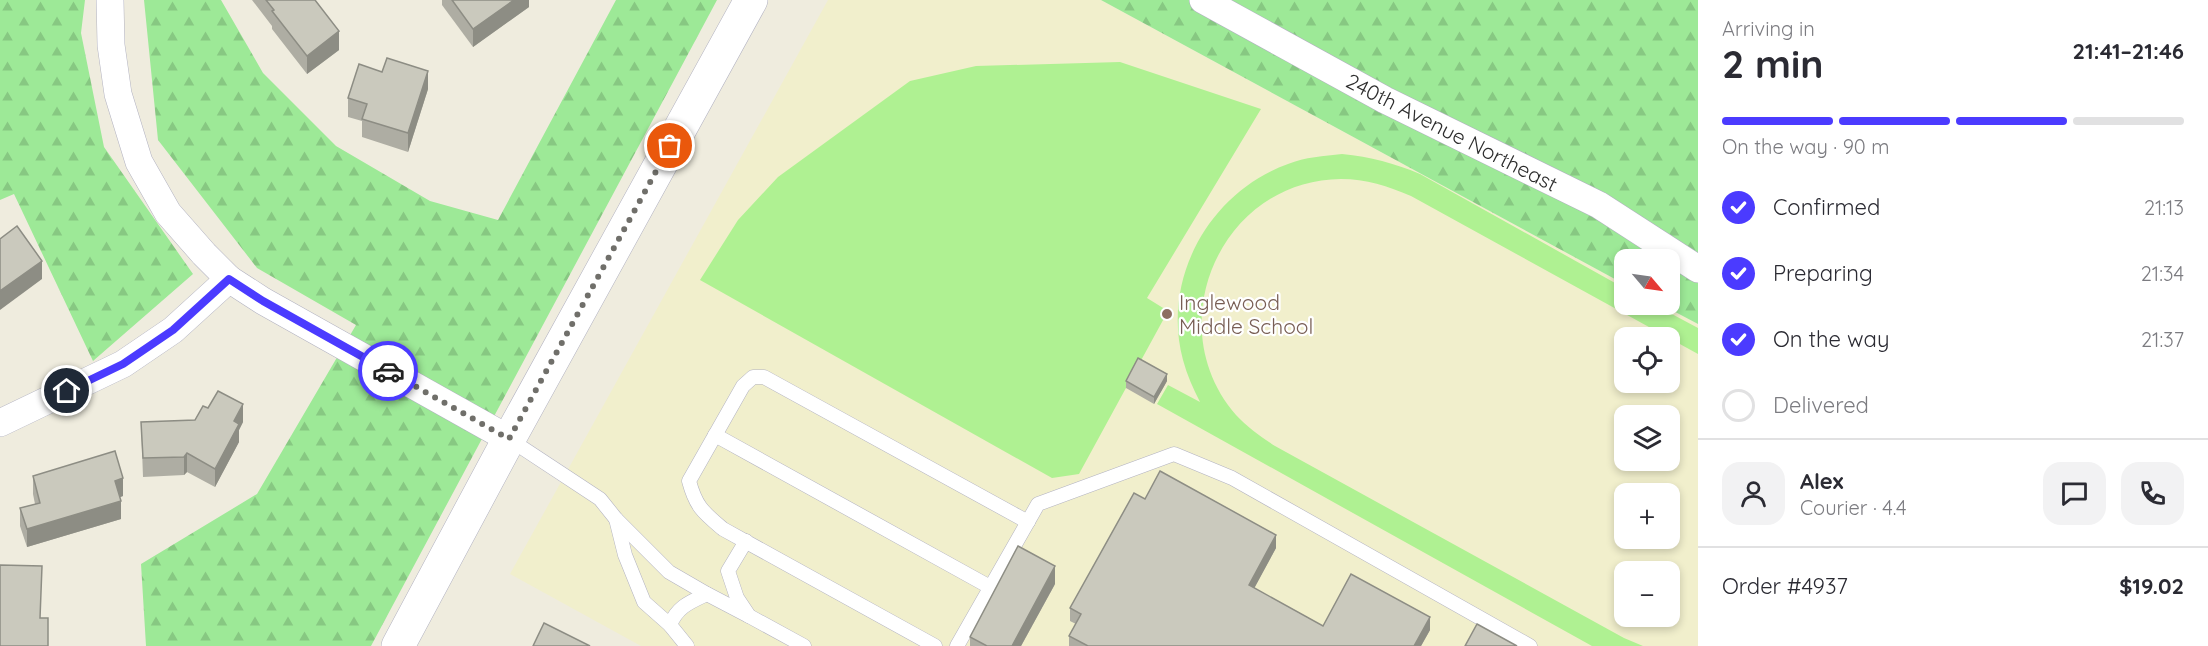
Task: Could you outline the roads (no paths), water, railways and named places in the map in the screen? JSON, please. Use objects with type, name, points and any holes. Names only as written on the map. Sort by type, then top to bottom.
[{"type":"street","points":[[110,0],[111,45],[118,94],[139,162],[168,213],[229,279],[263,301],[509,439]]},
{"type":"street","points":[[398,646],[509,439],[751,0]]},
{"type":"street","name":"240th Avenue Northeast","points":[[1203,0],[1385,100],[1599,205],[1698,269]]},
{"type":"street","points":[[0,423],[123,364],[173,330],[229,279]]},
{"type":"lane","points":[[935,646],[723,529],[704,513],[694,500],[689,481],[742,386],[753,376],[764,377],[1028,522]]},
{"type":"lane","points":[[715,435],[990,587]]},
{"type":"lane","points":[[509,439],[600,499],[616,519],[669,572],[804,646]]},
{"type":"lane","points":[[957,646],[1038,504],[1174,454],[1232,478],[1530,646]]},
{"type":"lane","points":[[616,519],[625,555],[644,602],[670,625],[687,646]]},
{"type":"lane","points":[[746,541],[728,571],[737,598],[750,616]]},
{"type":"lane","points":[[670,625],[675,614],[684,605],[707,594]]},
{"type":"place","name":"Inglewood Middle School","points":[[1167,314]]}]
